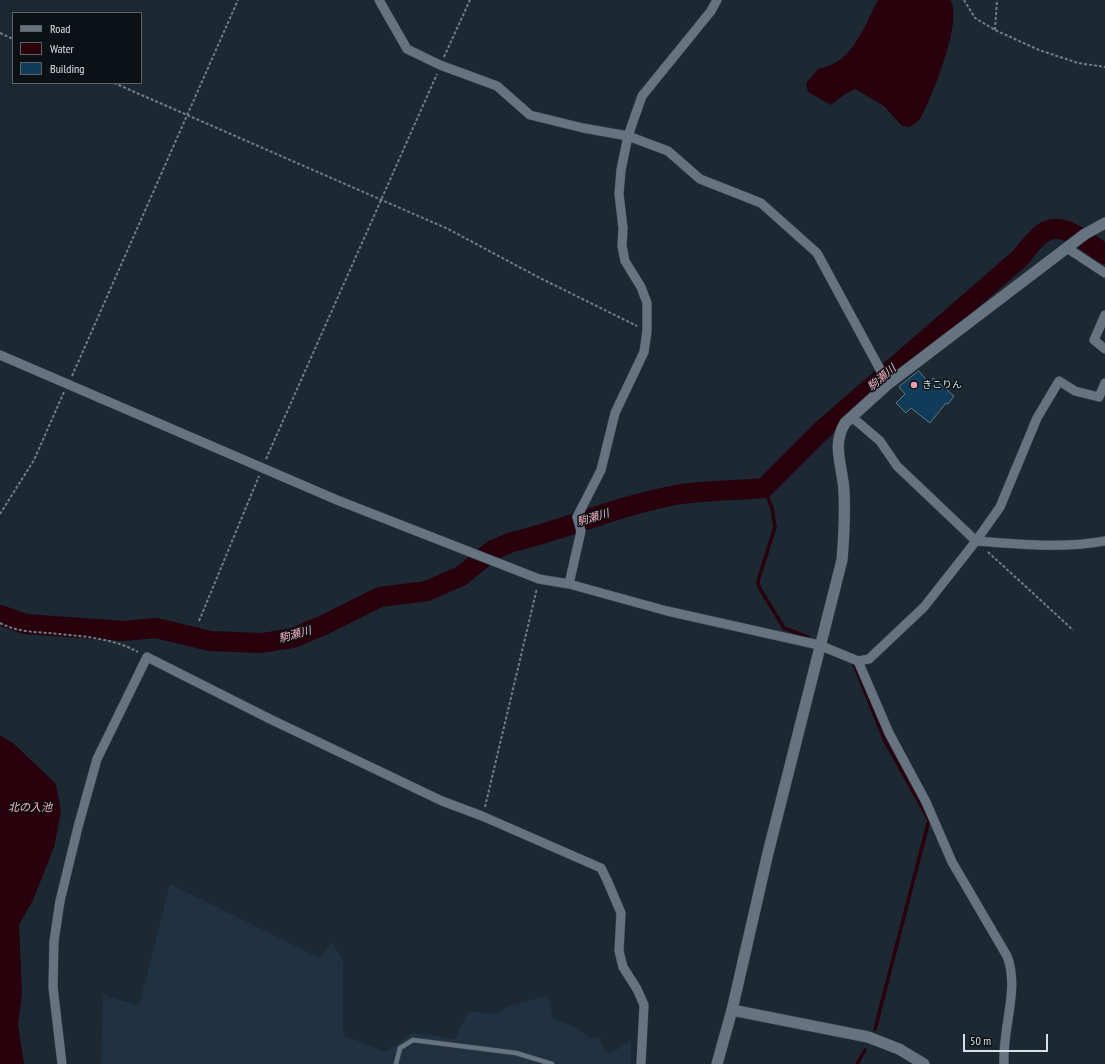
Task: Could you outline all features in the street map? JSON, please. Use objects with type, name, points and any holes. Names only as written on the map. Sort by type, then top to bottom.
[{"type":"street","points":[[380,0],[407,49],[440,65],[497,86],[530,115],[583,128],[628,136],[668,151],[700,179],[761,203],[817,253],[888,384]]},
{"type":"street","points":[[569,584],[581,528],[577,519],[601,470],[615,413],[644,352],[647,331],[648,303],[641,287],[625,260],[622,246],[623,228],[619,194],[621,170],[628,136],[642,96],[711,11],[717,0]]},
{"type":"street","points":[[717,1064],[732,1010],[768,853],[819,645],[842,560],[845,524],[844,490],[837,444],[840,431],[852,416],[888,384],[1085,234],[1105,223]]},
{"type":"street","points":[[1070,246],[1105,273]]},
{"type":"street","points":[[1105,315],[1094,340],[1105,349]]},
{"type":"street","points":[[0,355],[337,500],[539,579],[569,584],[667,611],[819,645],[858,661],[869,659],[924,607],[1000,508],[1037,418],[1059,381],[1075,391],[1099,397],[1105,383]]},
{"type":"street","points":[[852,416],[880,441],[897,466],[976,541],[1043,545],[1089,544],[1105,541]]},
{"type":"street","points":[[62,1064],[53,987],[54,941],[60,901],[78,827],[97,759],[147,657],[270,719],[442,801],[482,816],[601,868],[620,913],[619,951],[623,967],[637,988],[644,1005],[640,1064]]},
{"type":"street","points":[[858,661],[889,733],[926,802],[952,862],[1006,956],[1011,968],[1012,980],[1003,1046],[1004,1064]]},
{"type":"street","points":[[732,1010],[868,1037],[898,1049],[924,1064]]},
{"type":"lane","points":[[396,1064],[400,1048],[413,1040],[516,1053],[552,1064]]},
{"type":"path","points":[[0,514],[34,460],[188,116],[238,0]]},
{"type":"path","points":[[199,621],[262,468],[470,0]]},
{"type":"path","points":[[964,0],[975,18],[995,30],[1038,50],[1078,63],[1105,67]]},
{"type":"path","points":[[995,30],[997,0]]},
{"type":"path","points":[[0,33],[12,39]]},
{"type":"path","points":[[116,84],[448,229],[538,277],[647,331]]},
{"type":"path","points":[[976,541],[1073,630]]},
{"type":"path","points":[[482,816],[539,579]]},
{"type":"path","points":[[0,623],[22,631],[80,636],[123,643],[147,657]]},
{"type":"shaded area","points":[[170,884],[320,958],[331,943],[341,956],[343,964],[343,1035],[386,1052],[414,1033],[455,1039],[468,1012],[496,1013],[507,1007],[548,996],[552,1016],[556,1020],[577,1028],[591,1039],[599,1036],[604,1051],[611,1053],[631,1041],[631,1064],[101,1064],[103,995],[139,1006]]},
{"type":"water","points":[[878,0],[950,0],[953,10],[953,24],[950,41],[938,78],[920,119],[910,127],[902,126],[884,106],[855,89],[845,94],[831,105],[808,92],[806,83],[818,69],[840,60],[856,43]]},
{"type":"water","name":"北の入池","points":[[0,735],[14,744],[56,784],[61,812],[54,847],[33,900],[19,925],[22,993],[18,1025],[24,1064],[0,1064]]},
{"type":"building","points":[[919,371],[929,383],[933,378],[954,396],[948,404],[946,403],[930,423],[911,408],[906,413],[896,403],[905,394],[899,387]]},
{"type":"waterway","name":"駒瀬川","points":[[0,615],[25,624],[124,631],[156,628],[210,641],[262,643],[293,638],[326,624],[380,597],[427,591],[461,576],[493,550],[512,542],[553,531],[655,499],[698,492],[764,488],[822,430],[1020,258],[1040,235],[1050,229],[1067,231],[1075,234],[1105,254]]},
{"type":"waterway","points":[[764,488],[772,508],[775,527],[758,581],[759,587],[784,628],[808,637]]},
{"type":"waterway","points":[[854,664],[885,741],[929,820],[875,1029]]},
{"type":"waterway","points":[[857,1064],[865,1050]]},
{"type":"place","name":"きこりん","points":[[914,385]]}]
